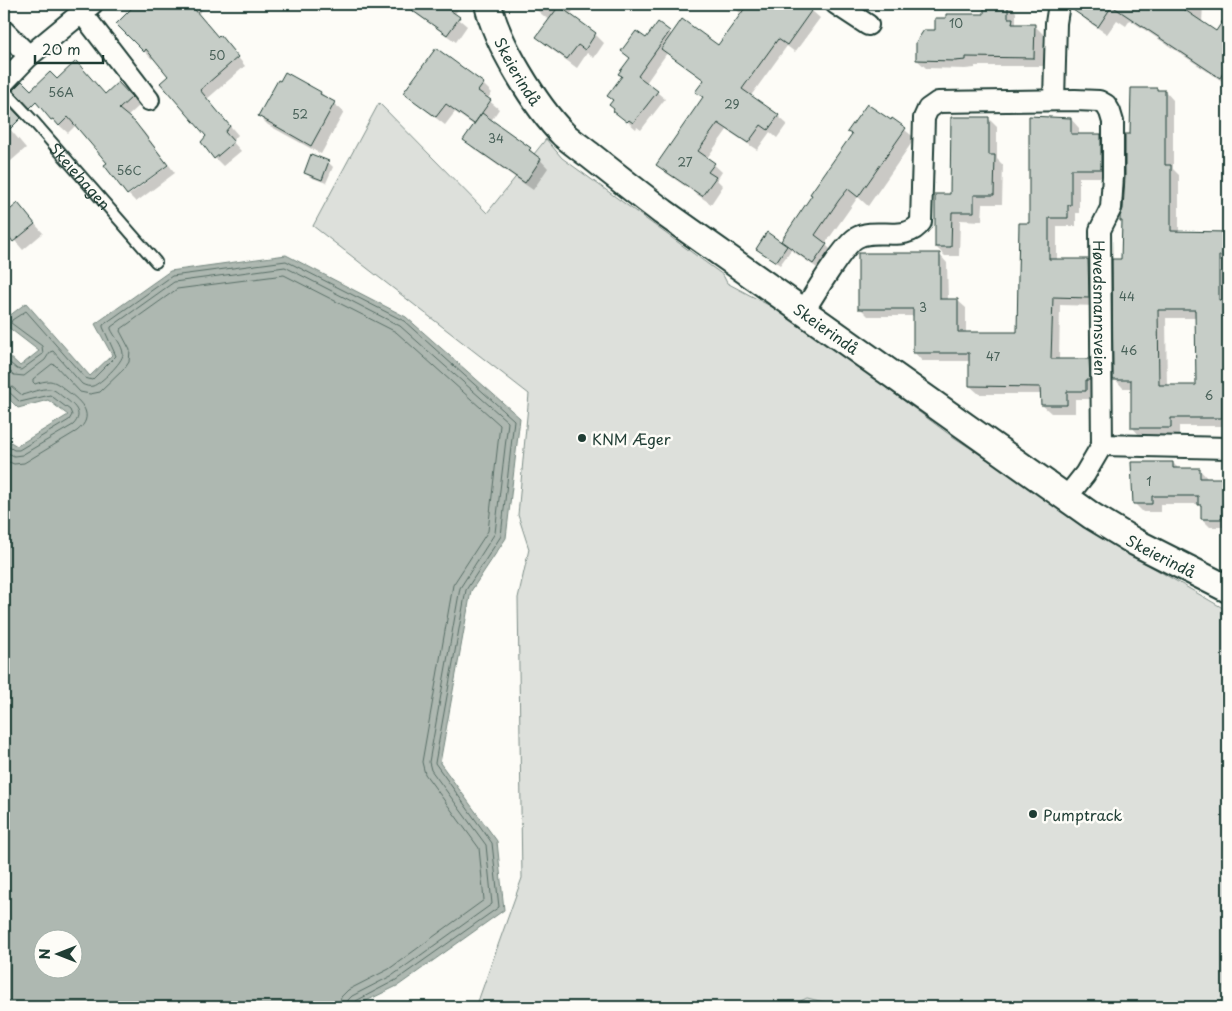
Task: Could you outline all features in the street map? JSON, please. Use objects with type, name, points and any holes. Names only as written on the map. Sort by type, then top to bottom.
[{"type":"street","name":"Skeierindå","points":[[488,4],[497,34],[525,83],[564,134],[663,212],[1066,498],[1135,542],[1228,589]]},
{"type":"street","points":[[836,4],[868,25]]},
{"type":"street","points":[[1054,100],[1056,23],[1059,4]]},
{"type":"street","points":[[4,82],[30,56],[87,8],[150,100]]},
{"type":"street","points":[[4,31],[30,56]]},
{"type":"street","name":"Høvedsmannsveien","points":[[804,311],[822,282],[854,238],[862,235],[908,233],[917,229],[921,222],[924,118],[932,105],[938,102],[1099,101],[1106,105],[1112,122],[1113,176],[1111,208],[1100,230],[1102,446]]},
{"type":"street","points":[[1066,498],[1085,474],[1102,446],[1228,448]]},
{"type":"lane","name":"Skeiehagen","points":[[4,90],[156,262]]},
{"type":"shaded area","points":[[379,103],[487,213],[546,139],[562,158],[723,275],[727,283],[791,317],[946,432],[1133,556],[1228,611],[1228,1001],[1146,1007],[829,1007],[828,1003],[807,998],[788,1007],[476,1007],[522,878],[518,598],[529,549],[518,515],[529,394],[313,226]]},
{"type":"water","points":[[286,255],[406,317],[520,418],[506,538],[471,591],[440,763],[497,841],[504,910],[399,985],[354,1007],[4,1007],[4,438],[17,446],[68,415],[48,400],[18,408],[4,394],[4,351],[20,366],[39,351],[4,324],[4,320],[26,303],[90,376],[112,355],[95,324],[170,271]]},
{"type":"building","points":[[136,4],[190,4],[238,57],[200,90],[230,126],[225,132],[234,142],[214,159],[201,142],[206,136],[160,83],[168,76],[146,49],[144,52],[116,24]]},
{"type":"building","points":[[403,4],[441,4],[460,17],[447,35]]},
{"type":"building","points":[[748,4],[816,4],[787,45],[778,39],[742,89],[779,115],[768,130],[761,125],[748,143],[718,123],[698,151],[715,163],[708,172],[716,177],[702,196],[656,165],[703,97],[695,92],[704,80],[661,49],[682,19],[718,45]]},
{"type":"building","points":[[984,4],[1008,4],[1008,18],[1013,18],[1012,24],[1035,24],[1034,58],[966,57],[966,60],[955,61],[916,60],[916,42],[924,30],[935,30],[935,18],[946,18],[946,14],[984,14]]},
{"type":"building","points":[[1071,4],[1176,4],[1216,31],[1228,13],[1228,65],[1220,78],[1112,6],[1098,27],[1070,8]]},
{"type":"building","points":[[559,6],[596,33],[585,50],[578,45],[567,59],[536,37]]},
{"type":"building","points":[[658,22],[670,31],[638,76],[658,91],[633,123],[629,120],[627,122],[613,111],[614,109],[609,105],[613,100],[607,96],[622,76],[618,74],[630,58],[621,51],[636,31],[646,38]]},
{"type":"building","points":[[436,48],[484,83],[478,91],[491,100],[474,124],[446,104],[436,117],[403,93]]},
{"type":"building","points":[[76,61],[105,94],[118,82],[132,97],[119,109],[135,122],[168,165],[127,195],[104,165],[107,163],[68,117],[59,126],[53,119],[51,120],[36,102],[30,108],[13,90],[22,81],[31,90],[50,72],[57,79]]},
{"type":"building","points":[[285,72],[335,102],[311,146],[258,116],[278,80],[280,81]]},
{"type":"building","points":[[1131,88],[1157,88],[1157,90],[1165,90],[1165,165],[1171,165],[1171,231],[1228,232],[1228,257],[1219,256],[1219,300],[1228,300],[1228,329],[1224,329],[1224,373],[1228,373],[1228,396],[1222,396],[1222,418],[1171,418],[1171,428],[1131,428],[1131,380],[1113,380],[1112,259],[1121,259],[1122,221],[1120,221],[1120,216],[1123,209],[1125,177],[1125,134],[1130,134]],"holes":[[[1158,310],[1195,310],[1196,385],[1159,385]]]},
{"type":"building","points":[[4,100],[21,118],[4,135]]},
{"type":"building","points":[[867,104],[906,128],[858,197],[848,189],[815,235],[827,244],[813,264],[781,241],[812,195],[810,194],[852,134],[847,132]]},
{"type":"building","points":[[482,113],[531,148],[529,150],[541,159],[525,183],[463,140]]},
{"type":"building","points":[[1029,116],[1071,118],[1071,134],[1101,134],[1101,169],[1071,169],[1071,205],[1068,205],[1068,218],[1049,218],[1049,259],[1088,259],[1089,298],[1053,297],[1051,359],[1089,359],[1090,380],[1086,380],[1086,391],[1067,391],[1067,405],[1041,405],[1040,387],[969,386],[969,353],[913,353],[913,309],[858,309],[858,253],[940,253],[940,299],[958,299],[958,332],[1017,332],[1019,223],[1029,223]]},
{"type":"building","points":[[951,117],[989,117],[989,155],[995,155],[994,195],[974,195],[974,212],[952,212],[951,247],[935,247],[935,194],[950,194]]},
{"type":"building","points":[[311,154],[329,161],[322,180],[304,173]]},
{"type":"building","points":[[18,203],[35,224],[13,242],[4,230],[4,215]]},
{"type":"building","points":[[767,232],[787,246],[776,262],[756,249]]},
{"type":"building","points":[[1131,462],[1173,462],[1173,468],[1200,468],[1200,478],[1228,478],[1228,504],[1222,504],[1222,519],[1201,519],[1201,505],[1198,505],[1198,496],[1152,496],[1152,504],[1133,504]]},
{"type":"place","name":"KNM Æger","points":[[582,438]]},
{"type":"place","name":"Pumptrack","points":[[1033,814]]}]
